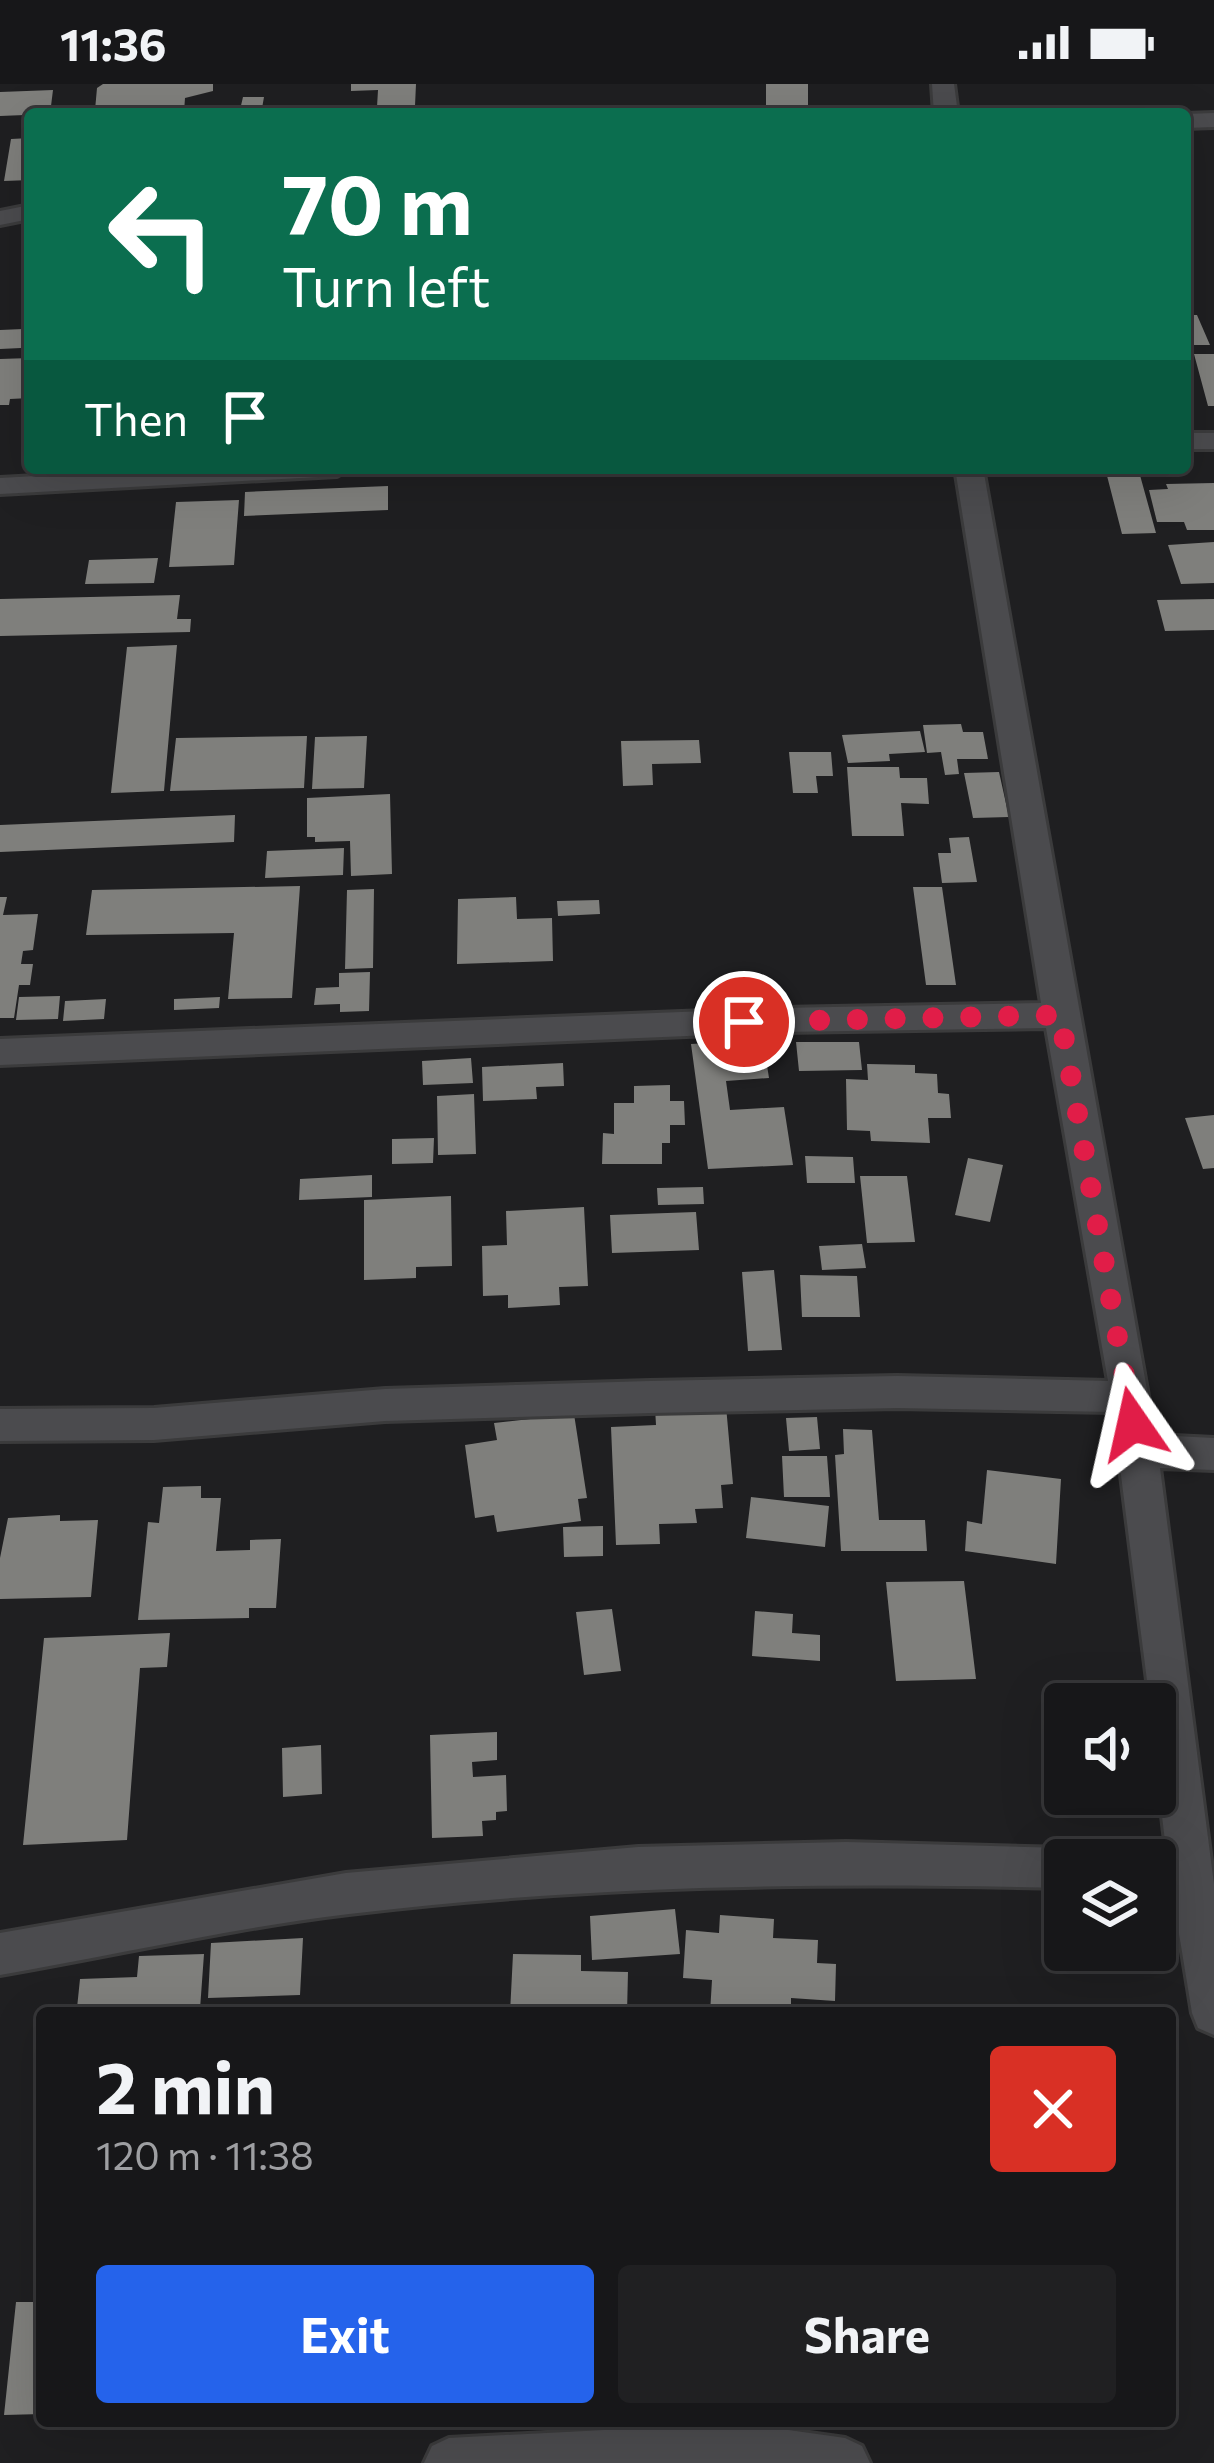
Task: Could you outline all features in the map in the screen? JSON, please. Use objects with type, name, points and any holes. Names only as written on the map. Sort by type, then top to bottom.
[{"type":"street","points":[[0,486],[225,474]]},
{"type":"street","points":[[970,474],[1139,1451],[1170,1839]]},
{"type":"street","points":[[0,1052],[781,1020],[1060,1015]]},
{"type":"street","points":[[0,1425],[154,1424],[385,1405],[717,1396],[896,1392],[1127,1397]]},
{"type":"street","points":[[1139,1451],[1214,1454]]},
{"type":"street","points":[[0,1954],[346,1894],[638,1867],[846,1862],[1044,1867]]},
{"type":"street","points":[[1176,1882],[1214,2013]]},
{"type":"street","points":[[449,2463],[739,2447],[844,2463]]},
{"type":"building","points":[[103,84],[213,84],[213,91],[185,98],[184,108],[95,108],[97,88]]},
{"type":"building","points":[[351,84],[416,84],[415,106],[377,107],[378,90],[351,91]]},
{"type":"building","points":[[766,84],[808,84],[808,108],[766,108]]},
{"type":"building","points":[[53,90],[51,108],[24,108],[24,115],[0,116],[0,92]]},
{"type":"building","points":[[243,97],[264,97],[262,108],[240,108]]},
{"type":"building","points":[[889,105],[890,108],[844,108]]},
{"type":"building","points":[[24,138],[24,180],[4,181],[11,139]]},
{"type":"building","points":[[1191,315],[1197,315],[1210,345],[1191,345]]},
{"type":"building","points":[[23,329],[21,348],[0,349],[0,330]]},
{"type":"building","points":[[1194,354],[1214,354],[1214,406],[1208,406]]},
{"type":"building","points":[[24,358],[24,398],[10,399],[9,405],[0,405],[0,359]]},
{"type":"building","points":[[1107,474],[1140,474],[1156,533],[1122,534]]},
{"type":"building","points":[[1214,483],[1214,530],[1187,530],[1184,522],[1157,522],[1149,490],[1168,489],[1166,484]]},
{"type":"building","points":[[388,486],[388,510],[244,516],[245,492]]},
{"type":"building","points":[[239,500],[234,565],[169,567],[176,502]]},
{"type":"building","points":[[1214,542],[1214,583],[1181,584],[1168,545]]},
{"type":"building","points":[[158,558],[154,583],[85,584],[89,560]]},
{"type":"building","points":[[180,595],[177,619],[191,619],[190,632],[0,636],[0,599]]},
{"type":"building","points":[[1214,599],[1214,630],[1165,631],[1157,600]]},
{"type":"building","points":[[177,645],[164,791],[111,793],[127,647]]},
{"type":"building","points":[[961,724],[963,732],[983,732],[988,759],[957,759],[959,774],[945,775],[941,752],[927,753],[923,725]]},
{"type":"building","points":[[920,731],[925,752],[889,754],[890,761],[848,763],[842,735]]},
{"type":"building","points":[[307,736],[304,788],[170,791],[176,738]]},
{"type":"building","points":[[367,736],[364,788],[312,789],[315,737]]},
{"type":"building","points":[[699,740],[701,763],[652,764],[653,785],[623,786],[621,741]]},
{"type":"building","points":[[789,752],[831,752],[833,776],[816,776],[818,793],[793,793]]},
{"type":"building","points":[[847,767],[899,767],[900,778],[927,778],[929,804],[901,803],[904,836],[852,836]]},
{"type":"building","points":[[999,772],[1009,817],[973,818],[964,773]]},
{"type":"building","points":[[390,794],[392,874],[351,876],[350,841],[315,842],[315,837],[307,837],[307,798]]},
{"type":"building","points":[[235,815],[234,842],[0,852],[0,825]]},
{"type":"building","points":[[969,837],[977,882],[942,883],[938,853],[951,853],[949,838]]},
{"type":"building","points":[[344,848],[343,875],[265,878],[267,851]]},
{"type":"building","points":[[300,886],[292,998],[228,999],[234,933],[86,935],[92,890]]},
{"type":"building","points":[[913,887],[942,887],[956,985],[926,985]]},
{"type":"building","points":[[374,889],[373,968],[345,969],[347,890]]},
{"type":"building","points":[[0,897],[7,897],[3,915],[38,914],[33,950],[23,951],[21,964],[33,964],[30,985],[19,985],[14,1018],[0,1018]]},
{"type":"building","points":[[516,897],[517,919],[552,918],[553,961],[457,964],[458,899]]},
{"type":"building","points":[[599,900],[600,914],[558,916],[557,901]]},
{"type":"building","points":[[370,972],[369,1011],[340,1012],[340,1004],[314,1005],[316,988],[339,987],[339,973]]},
{"type":"building","points":[[60,996],[58,1019],[16,1020],[19,997]]},
{"type":"building","points":[[220,997],[219,1008],[174,1010],[174,999]]},
{"type":"building","points":[[106,999],[104,1019],[63,1021],[65,1001]]},
{"type":"building","points":[[763,1040],[769,1078],[726,1081],[730,1110],[784,1107],[793,1165],[708,1169],[691,1044]]},
{"type":"building","points":[[796,1042],[859,1042],[862,1070],[799,1071]]},
{"type":"building","points":[[471,1058],[473,1083],[423,1085],[422,1061]]},
{"type":"building","points":[[563,1063],[564,1086],[536,1087],[537,1099],[483,1101],[482,1067]]},
{"type":"building","points":[[867,1064],[915,1065],[915,1073],[937,1074],[938,1093],[949,1094],[951,1118],[928,1118],[930,1143],[871,1141],[870,1131],[847,1130],[846,1079],[868,1080]]},
{"type":"building","points":[[670,1085],[670,1101],[684,1101],[685,1125],[670,1125],[670,1143],[662,1143],[662,1164],[602,1164],[603,1133],[614,1134],[614,1103],[634,1103],[634,1086]]},
{"type":"building","points":[[474,1094],[476,1154],[438,1155],[437,1096]]},
{"type":"building","points":[[1214,1115],[1214,1168],[1203,1169],[1185,1118]]},
{"type":"building","points":[[434,1138],[433,1163],[392,1164],[392,1139]]},
{"type":"building","points":[[805,1156],[853,1157],[855,1183],[807,1183]]},
{"type":"building","points":[[968,1158],[1003,1165],[990,1222],[955,1215]]},
{"type":"building","points":[[372,1175],[372,1197],[299,1200],[300,1179]]},
{"type":"building","points":[[860,1176],[907,1176],[915,1242],[867,1243]]},
{"type":"building","points":[[703,1187],[704,1204],[658,1205],[657,1188]]},
{"type":"building","points":[[451,1196],[452,1266],[416,1267],[416,1278],[364,1280],[364,1200]]},
{"type":"building","points":[[584,1207],[588,1286],[559,1287],[560,1305],[508,1308],[508,1295],[483,1296],[482,1246],[507,1245],[506,1211]]},
{"type":"building","points":[[696,1212],[699,1250],[612,1253],[610,1215]]},
{"type":"building","points":[[862,1244],[866,1268],[822,1270],[819,1246]]},
{"type":"building","points":[[774,1270],[782,1350],[748,1351],[742,1272]]},
{"type":"building","points":[[800,1275],[857,1276],[860,1317],[802,1317]]},
{"type":"building","points":[[726,1406],[733,1484],[721,1485],[723,1508],[695,1509],[697,1523],[659,1524],[660,1544],[616,1545],[611,1427],[656,1425],[655,1408]]},
{"type":"building","points":[[574,1414],[587,1498],[578,1499],[581,1521],[497,1532],[494,1515],[475,1518],[465,1445],[497,1440],[494,1423]]},
{"type":"building","points":[[817,1417],[820,1449],[789,1451],[786,1418]]},
{"type":"building","points":[[843,1429],[872,1430],[879,1520],[925,1520],[927,1551],[841,1551],[835,1455],[844,1454]]},
{"type":"building","points":[[782,1456],[827,1456],[830,1497],[784,1497]]},
{"type":"building","points":[[987,1470],[1061,1479],[1056,1564],[965,1551],[967,1521],[982,1524]]},
{"type":"building","points":[[201,1486],[201,1498],[221,1498],[216,1551],[250,1550],[250,1540],[281,1539],[276,1608],[249,1608],[249,1618],[138,1620],[148,1522],[159,1523],[163,1487]]},
{"type":"building","points":[[751,1497],[829,1506],[825,1547],[746,1538]]},
{"type":"building","points":[[60,1515],[60,1521],[98,1520],[91,1597],[0,1599],[0,1558],[8,1518]]},
{"type":"building","points":[[603,1526],[603,1556],[564,1557],[563,1527]]},
{"type":"building","points":[[964,1581],[976,1679],[896,1681],[886,1582]]},
{"type":"building","points":[[612,1609],[621,1671],[584,1675],[576,1612]]},
{"type":"building","points":[[755,1611],[793,1614],[792,1633],[820,1635],[820,1661],[752,1656]]},
{"type":"building","points":[[170,1633],[167,1667],[140,1668],[127,1840],[23,1845],[44,1638]]},
{"type":"building","points":[[497,1732],[497,1760],[472,1762],[473,1777],[506,1775],[507,1811],[496,1812],[496,1820],[482,1821],[483,1836],[432,1838],[430,1735]]},
{"type":"building","points":[[321,1745],[322,1794],[283,1797],[282,1748]]},
{"type":"building","points":[[675,1909],[680,1954],[592,1960],[590,1916]]},
{"type":"building","points":[[720,1915],[774,1919],[773,1938],[818,1940],[817,1963],[836,1964],[835,2001],[791,1998],[791,2007],[710,2007],[712,1980],[683,1978],[686,1930],[719,1933]]},
{"type":"building","points":[[303,1938],[300,1995],[208,1998],[211,1943]]},
{"type":"building","points":[[204,1954],[200,2007],[77,2007],[80,1979],[137,1977],[139,1956]]},
{"type":"building","points":[[513,1954],[581,1955],[581,1971],[628,1972],[627,2007],[510,2007]]},
{"type":"building","points":[[16,2302],[36,2302],[36,2414],[4,2415]]},
{"type":"route","points":[[744,1022],[1060,1015],[1133,1424]]}]
